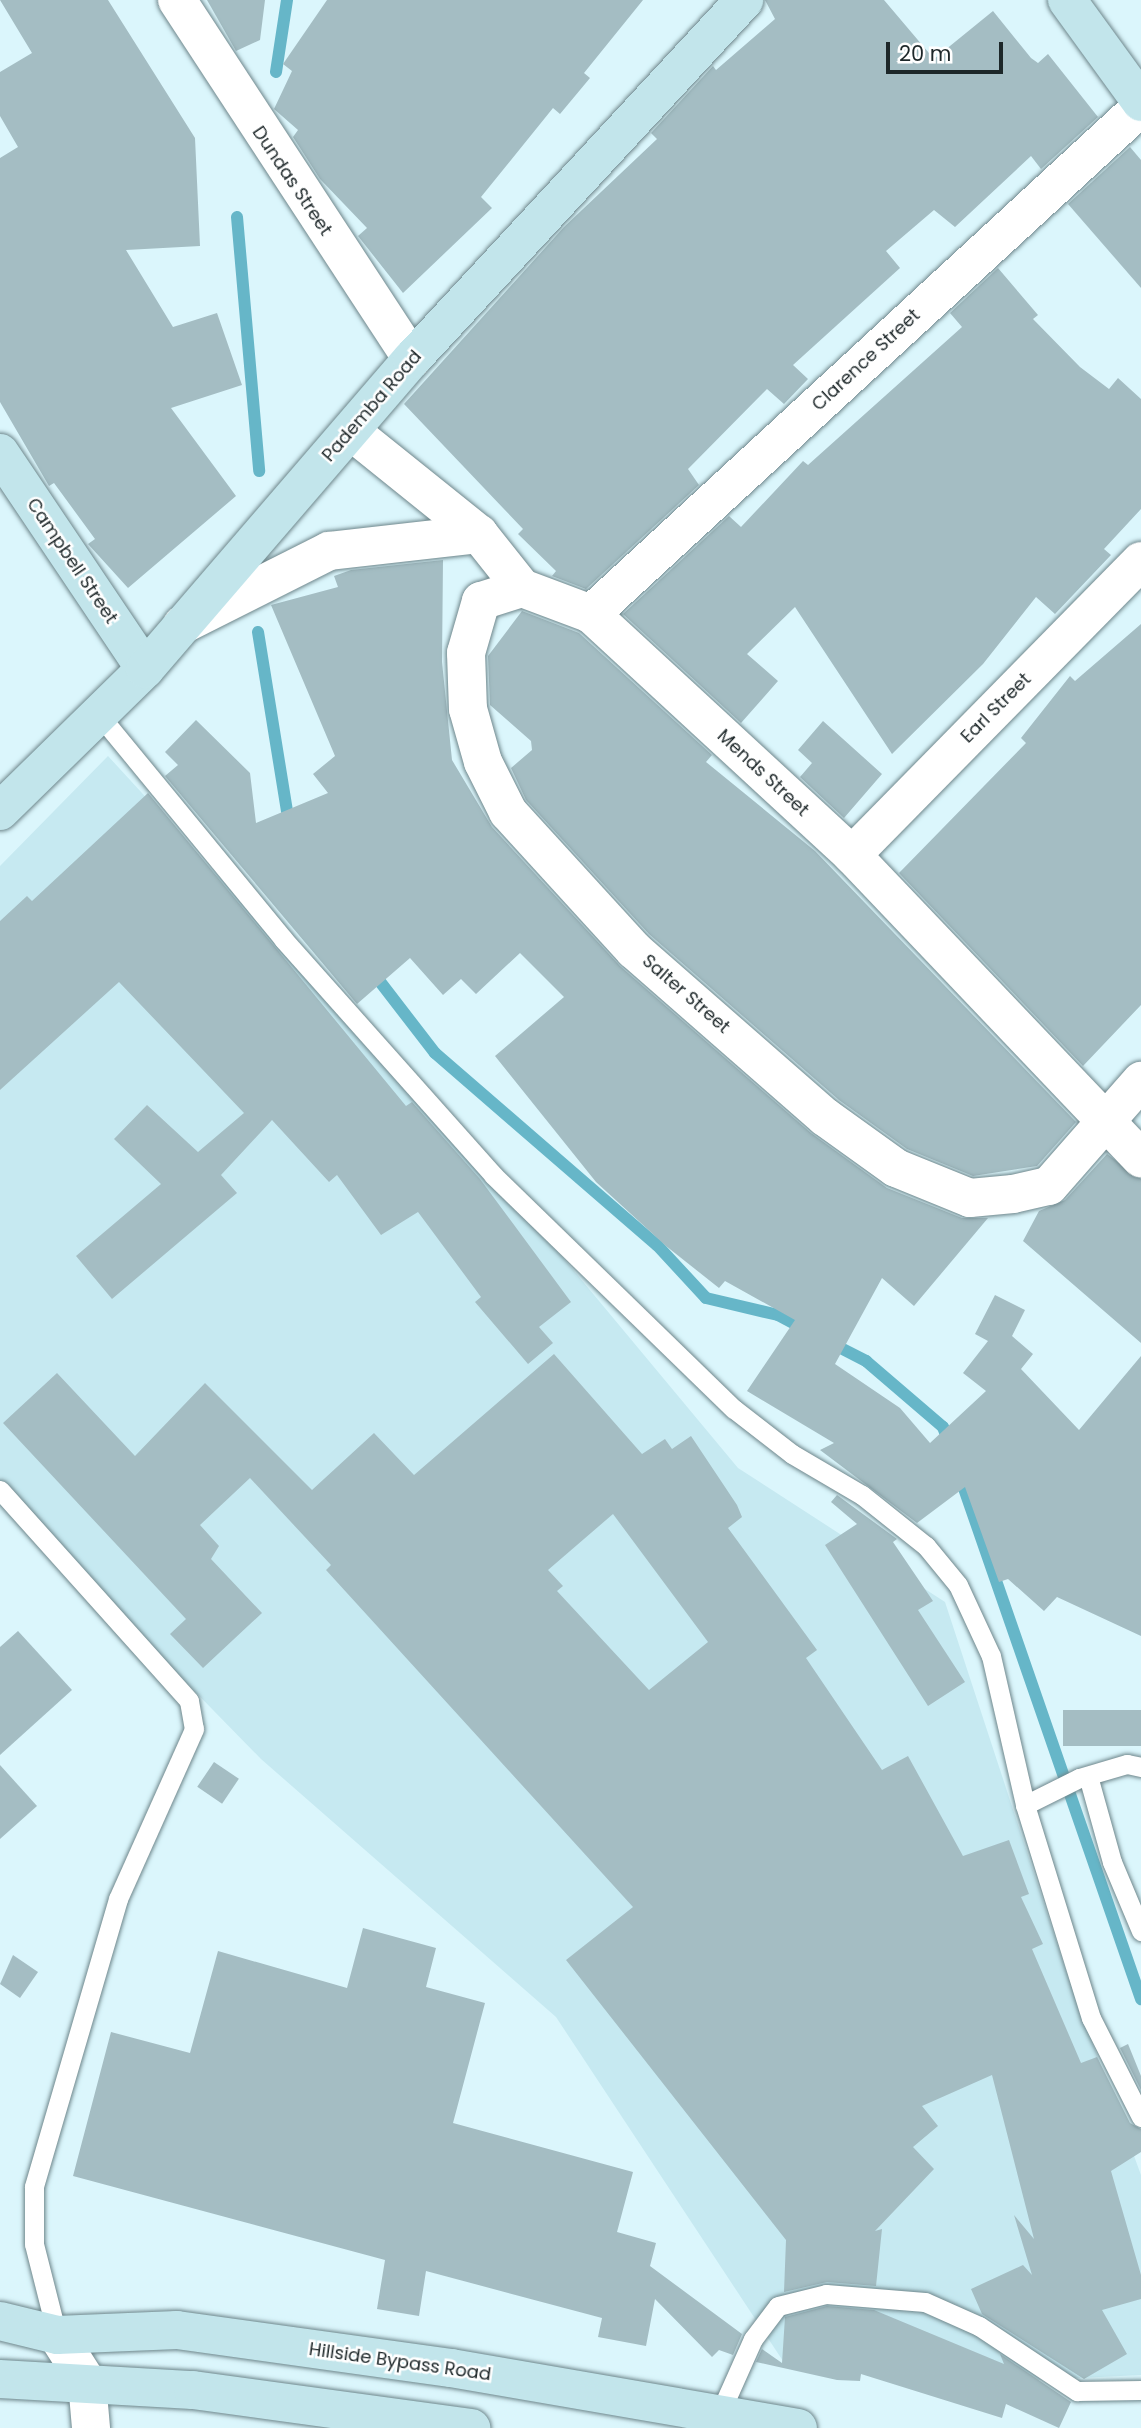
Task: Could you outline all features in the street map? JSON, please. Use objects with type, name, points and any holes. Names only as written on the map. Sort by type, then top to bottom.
[{"type":"main road","name":"Pademba Road","points":[[0,811],[96,711],[145,669],[174,629],[352,432],[412,359],[744,0]]},
{"type":"main road","points":[[1067,0],[1141,105]]},
{"type":"main road","name":"Campbell Street","points":[[0,453],[145,669]]},
{"type":"main road","name":"Hillside Bypass Road","points":[[0,2321],[57,2335],[177,2330],[798,2428]]},
{"type":"main road","points":[[0,2379],[87,2382],[471,2428]]},
{"type":"street","name":"Dundas Street","points":[[177,0],[412,359]]},
{"type":"street","name":"Clarence Street","points":[[591,614],[1141,105]]},
{"type":"street","points":[[352,432],[379,460],[479,534],[522,588]]},
{"type":"street","points":[[174,629],[329,551],[479,534]]},
{"type":"street","name":"Earl Street","points":[[852,855],[1141,561]]},
{"type":"street","name":"Mends Street","points":[[522,588],[591,614],[852,855],[1141,1158]]},
{"type":"street","name":"Salter Street","points":[[522,588],[481,601],[466,653],[468,709],[483,762],[508,812],[634,950],[825,1118],[895,1168],[970,1198],[1049,1186],[1104,1119]]},
{"type":"street","points":[[1104,1119],[1141,1081]]},
{"type":"street","points":[[57,2335],[87,2382],[91,2428]]},
{"type":"lane","points":[[96,711],[283,939],[492,1175],[734,1409],[926,1546],[958,1585],[991,1656],[1025,1805],[1091,2018],[1141,2117]]},
{"type":"lane","points":[[0,1490],[189,1701],[194,1729],[118,1899],[34,2186],[34,2244],[57,2335]]},
{"type":"lane","points":[[1025,1805],[1084,1777],[1127,1764],[1141,1767]]},
{"type":"lane","points":[[1084,1777],[1112,1862],[1141,1931]]},
{"type":"lane","points":[[719,2415],[753,2339],[778,2306],[826,2294],[925,2302],[979,2326],[1077,2391],[1141,2389]]},
{"type":"shaded area","points":[[108,756],[510,1194],[738,1468],[945,1602],[1065,1968],[1141,2175],[1141,2375],[1014,2381],[783,2361],[556,2017],[261,1759],[0,1492],[0,866]]},
{"type":"building","points":[[0,0],[108,0],[195,138],[200,246],[126,250],[173,327],[217,313],[242,385],[171,408],[236,496],[128,588],[88,544],[95,539],[54,483],[49,486],[0,402],[0,158],[18,147],[0,116],[0,72],[32,53]]},
{"type":"building","points":[[207,0],[265,0],[260,40],[236,51]]},
{"type":"building","points":[[327,0],[643,0],[584,73],[590,78],[560,114],[553,108],[481,197],[492,208],[403,293],[358,236],[367,228],[320,179],[293,137],[298,130],[274,109],[292,71],[283,64]]},
{"type":"building","points":[[765,0],[884,0],[934,59],[993,11],[1031,58],[1038,63],[1048,54],[1098,117],[1041,169],[1031,156],[955,227],[934,210],[886,251],[900,268],[793,365],[808,379],[784,404],[767,389],[688,469],[699,485],[586,589],[552,576],[556,571],[518,534],[523,529],[404,404],[564,227],[657,139],[651,133],[713,66],[716,70],[775,19]]},
{"type":"building","points":[[1130,147],[1141,160],[1141,288],[1068,204]]},
{"type":"building","points":[[998,268],[1038,315],[1033,319],[1080,367],[1109,389],[1118,378],[1141,399],[1141,509],[1104,549],[1111,555],[1055,614],[1036,597],[983,664],[892,754],[795,607],[747,654],[778,681],[741,723],[623,614],[729,516],[741,527],[803,461],[808,465],[962,327],[950,313]]},
{"type":"building","points":[[443,560],[442,662],[452,760],[492,827],[620,966],[811,1133],[887,1188],[962,1218],[988,1218],[914,1306],[882,1278],[835,1364],[900,1408],[930,1443],[986,1391],[963,1373],[988,1341],[975,1334],[995,1295],[1025,1310],[1012,1336],[1033,1354],[1021,1369],[1079,1430],[1141,1356],[1141,1636],[1057,1597],[1044,1611],[1008,1579],[999,1582],[965,1487],[917,1523],[820,1450],[834,1443],[747,1391],[795,1320],[725,1281],[719,1288],[666,1246],[596,1182],[495,1056],[564,997],[520,953],[476,994],[461,979],[443,995],[410,958],[357,1004],[165,776],[178,765],[165,752],[196,720],[250,773],[256,823],[328,793],[313,774],[335,756],[271,605],[338,587],[334,576],[351,570]]},
{"type":"building","points":[[522,611],[579,633],[712,755],[706,762],[815,851],[1076,1122],[1037,1166],[973,1176],[907,1149],[839,1100],[649,934],[526,800],[511,768],[532,750],[531,741],[490,705],[488,656]]},
{"type":"building","points":[[1141,624],[1141,1005],[1083,1066],[899,873],[1026,743],[1021,738],[1070,676],[1075,681]]},
{"type":"building","points":[[823,721],[882,774],[844,818],[800,777],[812,763],[798,750]]},
{"type":"building","points":[[148,793],[406,1106],[412,1102],[480,1179],[571,1302],[539,1327],[553,1343],[528,1364],[475,1302],[481,1297],[418,1212],[381,1235],[337,1175],[329,1182],[272,1120],[221,1175],[237,1193],[112,1299],[76,1256],[161,1184],[114,1139],[147,1105],[198,1152],[244,1113],[119,982],[0,1090],[0,921],[27,896],[32,901]]},
{"type":"building","points":[[1107,1154],[1141,1179],[1141,1343],[1023,1241],[1039,1211],[1065,1200]]},
{"type":"building","points":[[554,1354],[642,1454],[665,1439],[672,1449],[691,1436],[737,1505],[742,1517],[728,1528],[817,1650],[806,1658],[882,1770],[908,1756],[963,1856],[1009,1840],[1029,1894],[1021,1897],[1043,1944],[1032,1949],[1081,2063],[1097,2057],[1130,2123],[1141,2129],[1141,2152],[1111,2171],[1141,2275],[1141,2299],[1102,2310],[1127,2354],[1084,2379],[982,2314],[971,2289],[1023,2265],[1032,2275],[1014,2215],[1034,2239],[992,2075],[922,2106],[938,2126],[913,2147],[934,2169],[875,2231],[882,2229],[876,2286],[827,2282],[784,2292],[786,2240],[566,1960],[633,1907],[326,1570],[331,1565],[250,1478],[200,1525],[219,1546],[211,1559],[262,1613],[203,1668],[170,1634],[186,1619],[3,1423],[57,1373],[135,1456],[205,1383],[312,1490],[374,1433],[414,1475]],"holes":[[[613,1514],[708,1642],[649,1690],[557,1591],[563,1586],[548,1570]]]},
{"type":"building","points":[[837,1495],[897,1539],[893,1542],[933,1601],[918,1610],[965,1682],[928,1706],[825,1545],[857,1524],[831,1502]]},
{"type":"building","points":[[18,1631],[72,1690],[0,1755],[0,1647]]},
{"type":"building","points":[[1063,1710],[1141,1710],[1141,1746],[1063,1746]]},
{"type":"building","points":[[214,1762],[239,1779],[222,1804],[197,1787]]},
{"type":"building","points":[[0,1765],[37,1806],[0,1839]]},
{"type":"building","points":[[363,1928],[436,1948],[426,1987],[485,2003],[453,2123],[633,2172],[617,2232],[656,2243],[650,2266],[742,2334],[733,2355],[719,2350],[712,2357],[655,2299],[646,2346],[598,2337],[602,2318],[426,2271],[419,2316],[377,2309],[385,2260],[73,2176],[111,2032],[190,2053],[218,1951],[347,1988]]},
{"type":"building","points":[[13,1955],[38,1972],[20,1998],[0,1984]]},
{"type":"building","points":[[1128,2044],[1141,2076],[1141,2090],[1120,2048]]},
{"type":"building","points":[[827,2306],[874,2310],[1004,2364],[1000,2354],[1071,2402],[1059,2428],[1006,2404],[1002,2418],[861,2374],[860,2381],[837,2380],[756,2362],[762,2349],[782,2363],[785,2317]]},
{"type":"waterway","points":[[276,72],[287,0]]},
{"type":"waterway","points":[[237,217],[259,471]]},
{"type":"waterway","points":[[258,632],[289,824]]},
{"type":"waterway","points":[[371,970],[435,1053],[657,1245],[706,1298],[778,1315],[806,1330]]},
{"type":"waterway","points":[[829,1342],[866,1361],[943,1427],[949,1443]]},
{"type":"waterway","points":[[959,1474],[1141,1999]]}]
